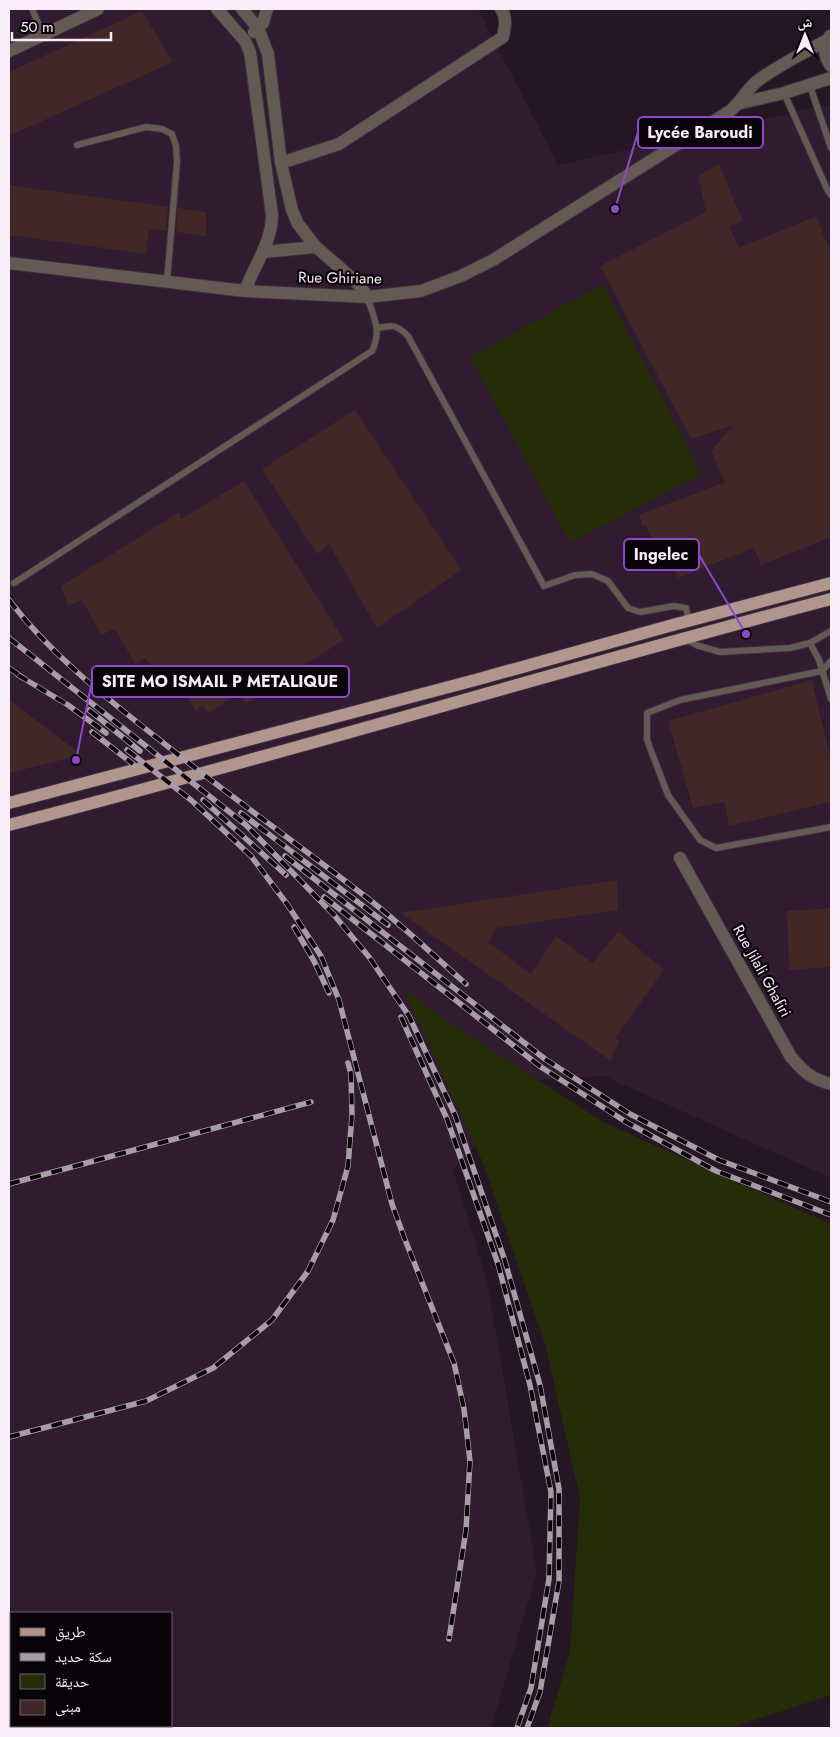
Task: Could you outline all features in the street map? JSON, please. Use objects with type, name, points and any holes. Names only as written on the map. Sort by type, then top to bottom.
[{"type":"main road","points":[[9,803],[460,684],[831,582]]},
{"type":"main road","points":[[9,825],[312,743],[684,637],[831,599]]},
{"type":"street","points":[[9,51],[98,9]]},
{"type":"street","points":[[217,9],[242,37],[253,67],[272,216],[271,233],[245,291]]},
{"type":"street","points":[[251,16],[265,18],[267,9]]},
{"type":"street","points":[[282,163],[339,144],[502,37],[505,20],[501,9]]},
{"type":"street","points":[[242,37],[251,16]]},
{"type":"street","points":[[251,16],[268,54],[282,163],[292,210],[298,224],[316,247],[352,278],[367,297]]},
{"type":"street","points":[[829,37],[826,54],[831,66]]},
{"type":"street","name":"Rue Ghiriane","points":[[741,102],[750,89],[764,76],[829,37]]},
{"type":"street","name":"Rue Ghiriane","points":[[9,263],[245,291],[367,297],[421,291],[477,268],[574,209],[741,102],[784,93],[831,78]]},
{"type":"street","points":[[263,252],[316,247]]},
{"type":"street","name":"Rue Jilali Ghafiri","points":[[680,858],[790,1057],[804,1072],[818,1080],[831,1084]]},
{"type":"lane","points":[[32,9],[43,34]]},
{"type":"lane","points":[[810,86],[831,148]]},
{"type":"lane","points":[[784,93],[826,190],[831,195]]},
{"type":"lane","points":[[77,145],[146,127],[162,129],[172,134],[176,146],[176,162],[167,281]]},
{"type":"lane","points":[[14,583],[372,351],[377,340],[377,328],[367,297]]},
{"type":"lane","points":[[377,328],[393,325],[401,329],[408,336],[544,586],[574,575],[592,574],[608,581],[628,608],[640,612],[674,606],[686,608],[689,620]]},
{"type":"lane","points":[[684,637],[696,645],[720,652],[790,648],[810,644],[831,631]]},
{"type":"lane","points":[[810,644],[822,671],[831,699]]},
{"type":"lane","points":[[831,661],[822,671],[680,700],[647,713],[647,740],[668,795],[700,840],[716,848],[831,827]]},
{"type":"shaded area","points":[[9,9],[478,9],[558,165],[831,104],[831,1178],[604,1076],[538,1080],[453,1169],[487,1281],[537,1572],[491,1728],[9,1728]]},
{"type":"green space","points":[[603,284],[702,474],[570,543],[470,357]]},
{"type":"green space","points":[[402,986],[447,1021],[605,1123],[831,1224],[831,1695],[731,1728],[547,1728],[570,1652],[580,1498],[545,1344],[483,1163]]},
{"type":"building","points":[[142,11],[173,62],[9,136],[9,72]]},
{"type":"building","points":[[719,164],[743,221],[729,226],[739,248],[816,216],[831,254],[831,537],[761,565],[754,548],[678,578],[674,568],[664,572],[646,525],[643,526],[639,515],[725,482],[711,451],[733,425],[691,439],[600,266],[706,212],[698,176]]},
{"type":"building","points":[[9,185],[168,207],[166,231],[149,229],[146,254],[9,235]]},
{"type":"building","points":[[178,208],[206,212],[206,236],[176,232]]},
{"type":"building","points":[[355,410],[461,570],[377,628],[329,544],[317,554],[262,469]]},
{"type":"building","points":[[244,481],[344,640],[284,678],[290,686],[274,693],[268,688],[246,704],[240,692],[209,713],[202,705],[196,711],[177,681],[166,687],[145,658],[135,664],[115,629],[101,635],[82,600],[68,606],[61,586],[179,512],[181,519]]},
{"type":"building","points":[[812,680],[831,761],[831,802],[729,826],[724,802],[693,808],[668,721]]},
{"type":"building","points":[[9,700],[82,755],[9,773]]},
{"type":"building","points":[[617,880],[618,910],[497,928],[488,942],[531,974],[556,936],[593,963],[618,931],[664,970],[615,1038],[619,1041],[611,1061],[401,913]]},
{"type":"building","points":[[831,908],[831,967],[789,970],[787,911]]},
{"type":"railway","points":[[9,600],[46,643],[109,700],[199,771],[379,907],[466,984]]},
{"type":"railway","points":[[9,638],[246,825],[334,915],[369,957],[409,1016],[455,1115],[505,1261],[540,1385],[559,1489],[559,1581],[540,1692],[527,1728]]},
{"type":"railway","points":[[9,668],[23,678]]},
{"type":"railway","points":[[18,675],[68,705],[106,733]]},
{"type":"railway","points":[[89,710],[140,751]]},
{"type":"railway","points":[[92,732],[133,764]]},
{"type":"railway","points":[[127,750],[191,800],[251,856],[287,904],[321,956],[339,1000],[392,1204],[454,1363],[464,1409],[470,1461],[466,1530],[449,1639]]},
{"type":"railway","points":[[203,800],[286,875]]},
{"type":"railway","points":[[241,813],[388,925]]},
{"type":"railway","points":[[285,856],[545,1059],[630,1114],[719,1160],[831,1202]]},
{"type":"railway","points":[[324,897],[541,1067],[626,1122],[716,1171],[831,1215]]},
{"type":"railway","points":[[294,927],[314,961],[329,993]]},
{"type":"railway","points":[[401,1017],[447,1119],[498,1264],[530,1385],[551,1492],[549,1579],[531,1688],[517,1728]]},
{"type":"railway","points":[[9,1437],[146,1401],[213,1368],[272,1320],[308,1271],[333,1220],[348,1166],[352,1115],[351,1074],[348,1063]]},
{"type":"railway","points":[[9,1184],[311,1102]]},
{"type":"place","name":"Lycée Baroudi","points":[[615,209]]},
{"type":"place","name":"Ingelec","points":[[746,634]]},
{"type":"place","name":"SITE MO ISMAIL P METALIQUE","points":[[76,760]]}]
